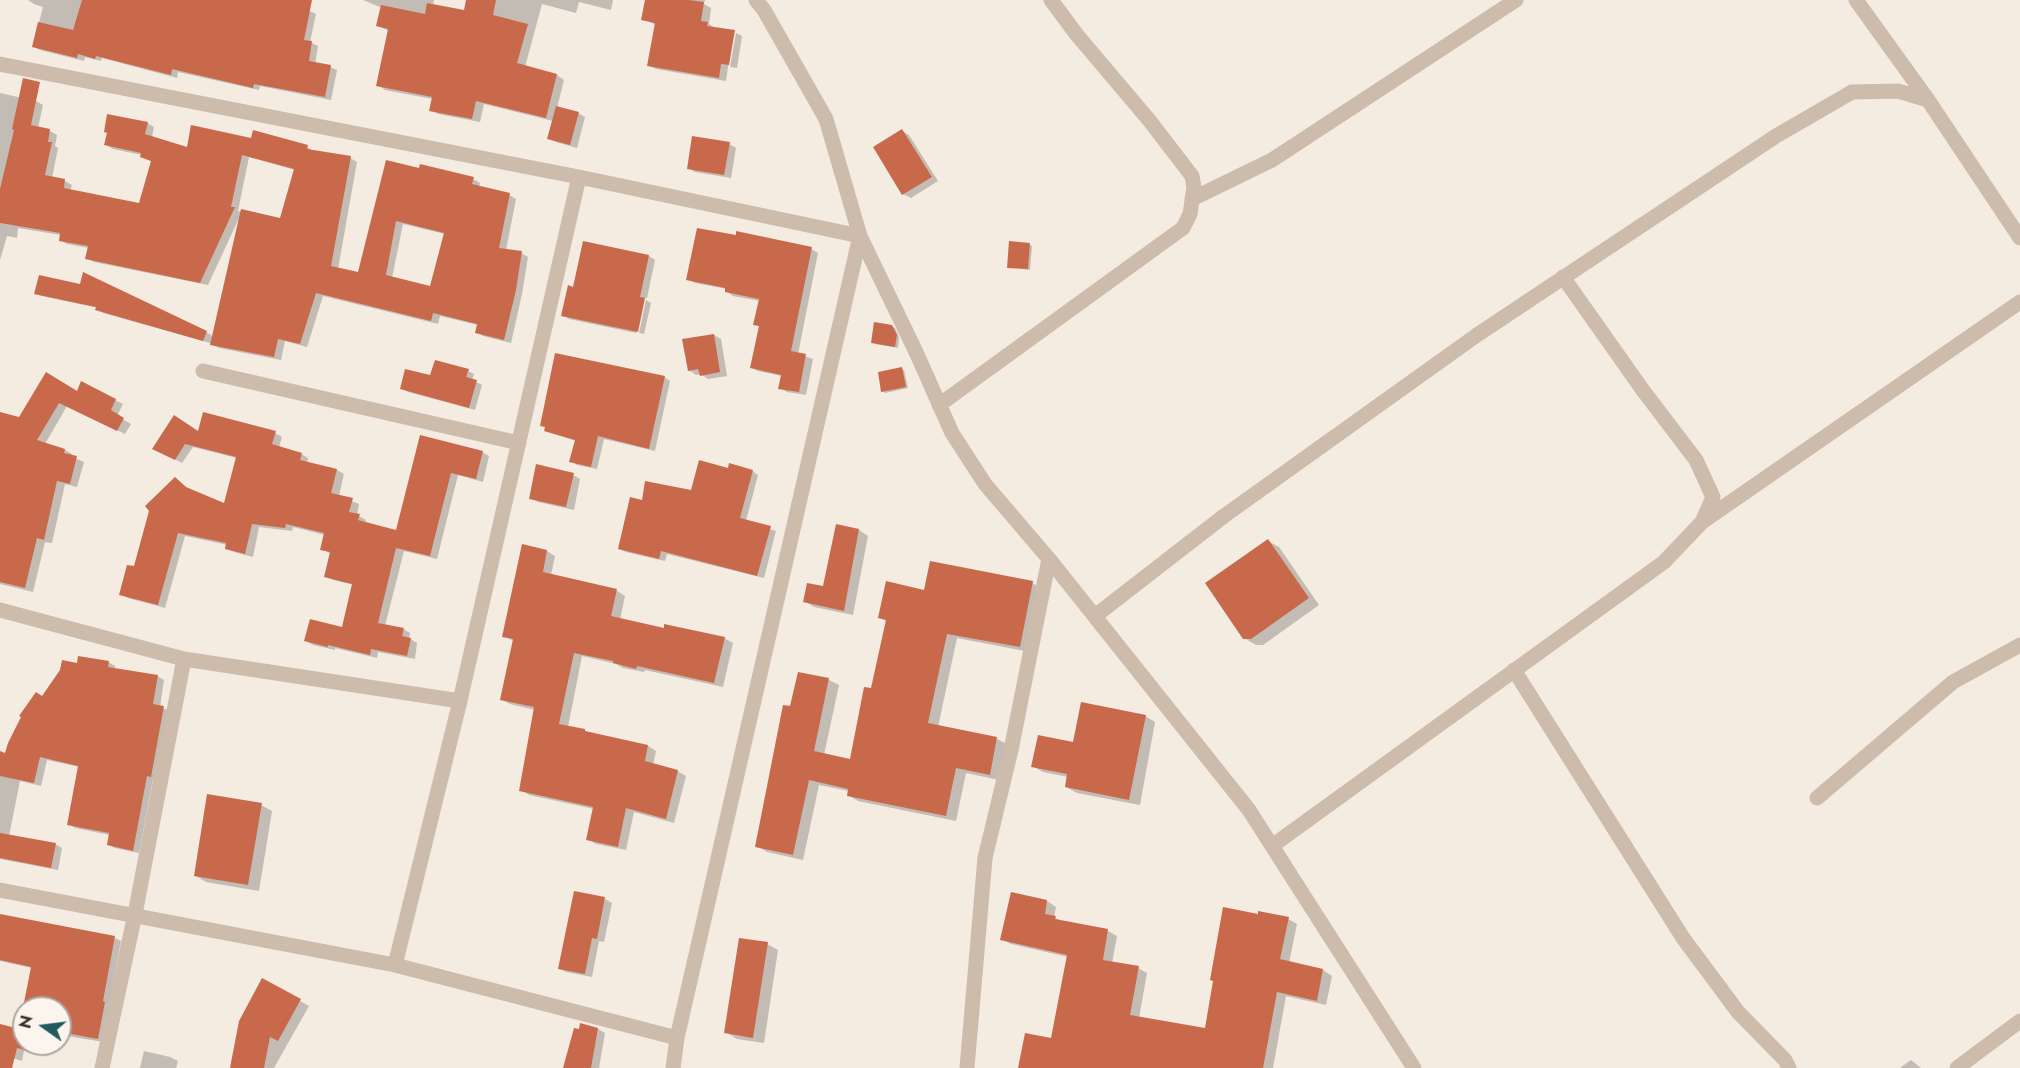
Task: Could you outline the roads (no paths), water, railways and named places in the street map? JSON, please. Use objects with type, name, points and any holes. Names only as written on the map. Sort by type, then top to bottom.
[{"type":"street","points":[[756,0],[764,10],[826,119],[860,236],[952,433],[986,484],[1095,616],[1249,810],[1414,1068]]},
{"type":"street","points":[[939,405],[1182,228],[1190,214],[1194,187],[1192,176],[1051,0]]},
{"type":"street","points":[[1192,199],[1272,160],[1516,0]]},
{"type":"street","points":[[1856,0],[1928,100],[2020,238]]},
{"type":"street","points":[[0,64],[579,177],[860,236]]},
{"type":"street","points":[[1095,616],[1224,516],[1477,335],[1776,136],[1852,92],[1898,91],[1928,100]]},
{"type":"street","points":[[395,965],[460,700],[579,177]]},
{"type":"street","points":[[673,1068],[677,1038],[860,236]]},
{"type":"street","points":[[1563,277],[1642,389],[1696,460],[1713,497],[1702,522]]},
{"type":"street","points":[[1272,846],[1664,562],[1702,522],[2020,302]]},
{"type":"street","points":[[202,371],[519,443]]},
{"type":"street","points":[[967,1068],[986,858],[1011,750],[1049,559]]},
{"type":"street","points":[[0,610],[184,658],[460,700]]},
{"type":"street","points":[[1817,798],[1953,682],[2020,645]]},
{"type":"street","points":[[102,1068],[135,914],[184,658]]},
{"type":"street","points":[[1514,670],[1683,938],[1738,1012],[1785,1060],[1789,1068]]},
{"type":"street","points":[[0,890],[395,965],[677,1038]]},
{"type":"street","points":[[1957,1068],[2020,1021]]}]
